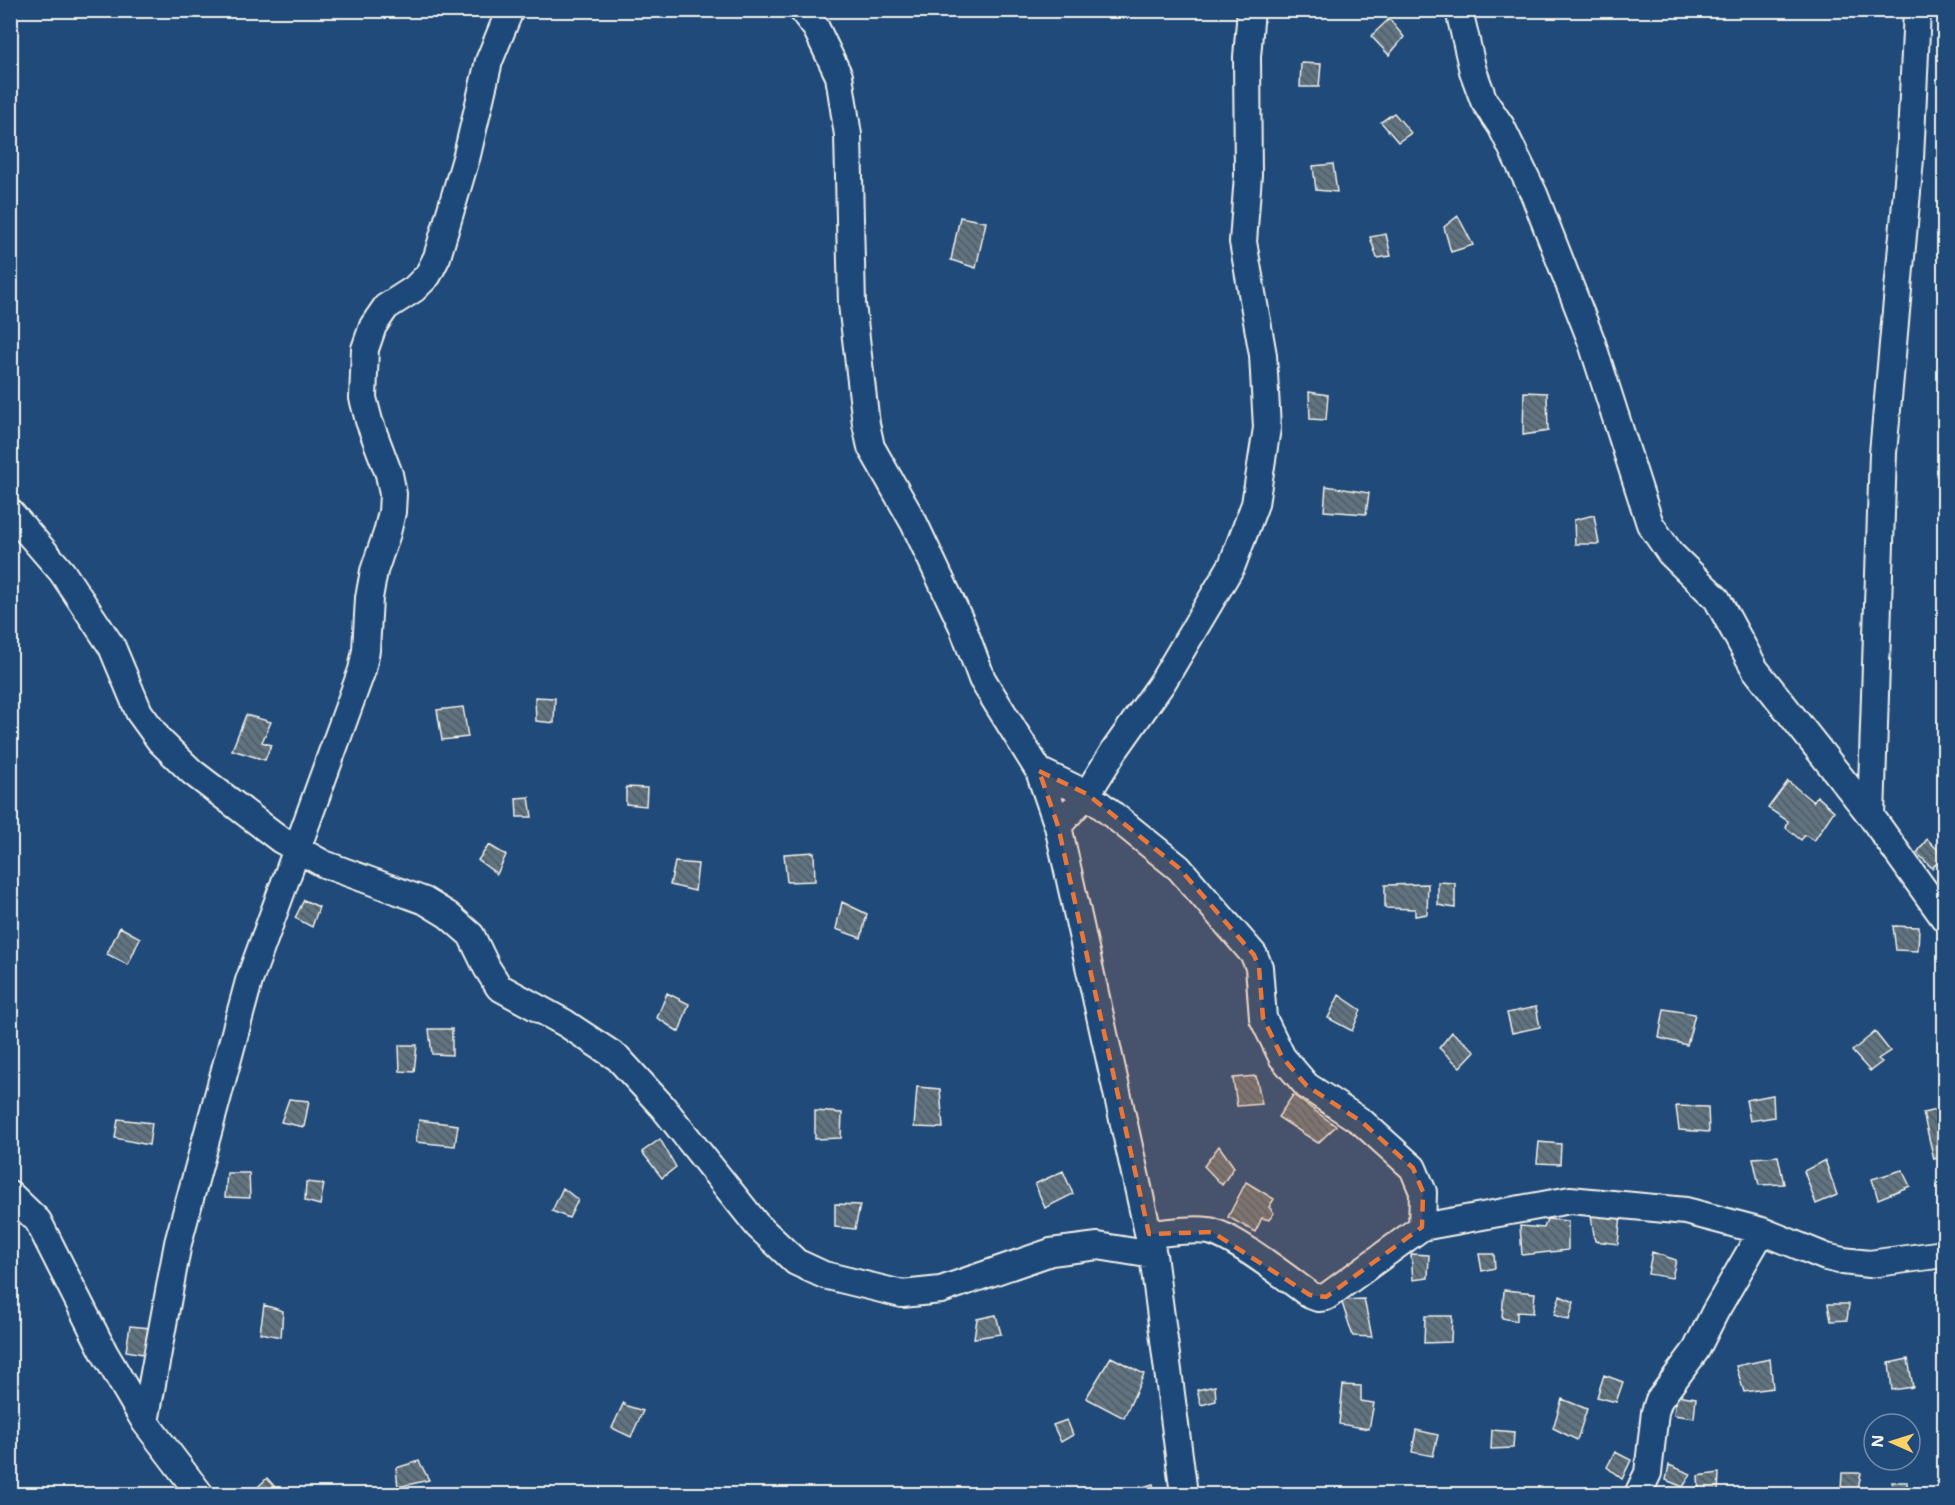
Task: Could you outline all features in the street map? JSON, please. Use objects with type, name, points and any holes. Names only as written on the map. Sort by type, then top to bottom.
[{"type":"street","points":[[145,1422],[171,1272],[249,981],[362,670],[366,650],[369,598],[374,571],[392,512],[393,494],[389,474],[369,422],[363,398],[365,349],[373,326],[386,307],[414,289],[428,274],[437,257],[467,155],[489,61],[510,10]]},
{"type":"street","points":[[802,10],[816,28],[839,76],[848,135],[852,304],[866,424],[871,447],[914,523],[962,625],[982,679],[1039,771],[1058,826],[1151,1244],[1184,1494]]},
{"type":"street","points":[[1058,826],[1087,794],[1162,683],[1232,565],[1255,504],[1267,428],[1263,356],[1243,242],[1248,175],[1247,57],[1251,10]]},
{"type":"street","points":[[1459,10],[1473,71],[1484,101],[1501,126],[1534,194],[1591,340],[1650,525],[1670,553],[1717,599],[1755,669],[1871,816],[1944,918]]},
{"type":"street","points":[[1871,816],[1883,453],[1910,159],[1917,10]]},
{"type":"street","points":[[10,512],[62,572],[112,647],[139,712],[160,741],[192,772],[281,840],[324,864],[425,901],[448,915],[471,935],[499,987],[564,1023],[618,1058],[662,1106],[757,1225],[796,1262],[824,1275],[902,1294],[941,1290],[1051,1252],[1098,1246],[1151,1244],[1198,1230],[1227,1238],[1310,1295],[1318,1298],[1326,1297],[1422,1227],[1570,1200],[1686,1211],[1762,1231],[1826,1257],[1843,1261],[1869,1264],[1944,1254]]},
{"type":"street","points":[[1039,771],[1087,794],[1179,867],[1254,955],[1259,967],[1263,1018],[1282,1057],[1307,1086],[1362,1122],[1413,1168],[1423,1192],[1422,1227]]},
{"type":"street","points":[[10,1194],[38,1221],[104,1352],[145,1422],[200,1494]]},
{"type":"street","points":[[1638,1494],[1648,1473],[1655,1412],[1659,1400],[1696,1350],[1715,1312],[1762,1231]]},
{"type":"highlighted area","points":[[1039,771],[1087,794],[1179,868],[1254,955],[1259,967],[1263,1018],[1282,1057],[1307,1086],[1362,1122],[1413,1168],[1423,1192],[1422,1227],[1326,1297],[1310,1295],[1212,1232],[1149,1234],[1058,826]]},
{"type":"building","points":[[1389,19],[1404,37],[1389,55],[1371,36]]},
{"type":"building","points":[[1301,63],[1321,64],[1319,87],[1300,87]]},
{"type":"building","points":[[1394,113],[1411,133],[1398,142],[1381,122]]},
{"type":"building","points":[[1333,164],[1337,192],[1316,190],[1313,166]]},
{"type":"building","points":[[1458,216],[1473,245],[1451,252],[1444,227]]},
{"type":"building","points":[[960,217],[986,222],[976,268],[951,260]]},
{"type":"building","points":[[1386,234],[1391,256],[1377,258],[1370,237]]},
{"type":"building","points":[[1309,392],[1328,395],[1326,420],[1310,419]]},
{"type":"building","points":[[1524,392],[1547,393],[1548,431],[1523,435]]},
{"type":"building","points":[[1326,486],[1369,493],[1366,514],[1324,511]]},
{"type":"building","points":[[1594,515],[1599,544],[1575,544],[1574,520]]},
{"type":"building","points":[[535,697],[555,698],[554,723],[536,721]]},
{"type":"building","points":[[463,707],[468,737],[442,740],[437,710]]},
{"type":"building","points":[[246,715],[271,722],[262,742],[271,745],[265,760],[232,750]]},
{"type":"building","points":[[1788,781],[1813,802],[1817,796],[1834,811],[1814,841],[1805,835],[1801,840],[1786,828],[1788,821],[1768,808]]},
{"type":"building","points":[[626,787],[647,788],[646,806],[626,804]]},
{"type":"building","points":[[529,797],[532,817],[517,817],[516,798]]},
{"type":"building","points":[[1927,839],[1944,856],[1932,868],[1917,853]]},
{"type":"building","points":[[489,845],[506,855],[497,874],[478,860]]},
{"type":"building","points":[[814,852],[815,881],[787,882],[784,854]]},
{"type":"building","points":[[675,862],[698,864],[695,891],[670,885]]},
{"type":"building","points":[[1438,882],[1455,883],[1455,908],[1438,905]]},
{"type":"building","points":[[1428,884],[1427,914],[1415,916],[1415,909],[1385,908],[1385,885]]},
{"type":"building","points":[[304,900],[319,907],[312,927],[295,918]]},
{"type":"building","points":[[842,902],[867,914],[861,938],[836,929]]},
{"type":"building","points":[[1893,926],[1919,927],[1918,951],[1896,950]]},
{"type":"building","points":[[120,927],[140,938],[128,965],[107,954]]},
{"type":"building","points":[[667,993],[689,1004],[679,1032],[657,1018]]},
{"type":"building","points":[[1339,995],[1361,1010],[1352,1031],[1328,1018]]},
{"type":"building","points":[[1536,1007],[1540,1027],[1512,1033],[1507,1013]]},
{"type":"building","points":[[1664,1009],[1695,1014],[1687,1045],[1659,1038]]},
{"type":"building","points":[[429,1029],[452,1029],[452,1055],[432,1054]]},
{"type":"building","points":[[1452,1032],[1475,1051],[1460,1067],[1439,1048]]},
{"type":"building","points":[[1875,1032],[1890,1051],[1878,1059],[1882,1062],[1870,1071],[1852,1051]]},
{"type":"building","points":[[399,1045],[417,1045],[414,1072],[400,1071]]},
{"type":"building","points":[[1256,1076],[1262,1104],[1237,1106],[1233,1078]]},
{"type":"building","points":[[917,1087],[940,1089],[943,1128],[914,1127]]},
{"type":"building","points":[[1293,1095],[1336,1126],[1318,1143],[1278,1117]]},
{"type":"building","points":[[1773,1095],[1774,1117],[1750,1121],[1746,1100]]},
{"type":"building","points":[[289,1099],[309,1101],[304,1127],[281,1122]]},
{"type":"building","points":[[1676,1106],[1708,1107],[1709,1132],[1679,1130]]},
{"type":"building","points":[[1944,1108],[1944,1156],[1934,1159],[1923,1113]]},
{"type":"building","points":[[815,1111],[842,1113],[841,1138],[815,1139]]},
{"type":"building","points":[[118,1119],[152,1123],[149,1145],[115,1138]]},
{"type":"building","points":[[419,1120],[458,1125],[455,1146],[416,1142]]},
{"type":"building","points":[[660,1139],[676,1167],[662,1178],[642,1152]]},
{"type":"building","points":[[1539,1142],[1561,1144],[1560,1164],[1537,1163]]},
{"type":"building","points":[[1219,1146],[1234,1167],[1222,1185],[1204,1166]]},
{"type":"building","points":[[1778,1156],[1784,1184],[1759,1185],[1753,1158]]},
{"type":"building","points":[[1825,1160],[1837,1195],[1816,1204],[1804,1171]]},
{"type":"building","points":[[1902,1170],[1910,1186],[1878,1199],[1872,1179]]},
{"type":"building","points":[[1063,1171],[1073,1194],[1045,1208],[1035,1184]]},
{"type":"building","points":[[227,1173],[249,1173],[250,1198],[225,1197]]},
{"type":"building","points":[[306,1182],[324,1184],[320,1205],[305,1201]]},
{"type":"building","points":[[1246,1182],[1274,1199],[1269,1207],[1274,1213],[1269,1220],[1262,1218],[1255,1232],[1228,1217]]},
{"type":"building","points":[[563,1188],[578,1200],[569,1218],[552,1211]]},
{"type":"building","points":[[835,1204],[860,1205],[855,1229],[835,1227]]},
{"type":"building","points":[[1621,1214],[1618,1244],[1595,1241],[1591,1216]]},
{"type":"building","points":[[1547,1219],[1568,1221],[1568,1250],[1522,1255],[1520,1226],[1544,1228]]},
{"type":"building","points":[[1652,1252],[1676,1260],[1672,1278],[1648,1274]]},
{"type":"building","points":[[1411,1254],[1429,1255],[1428,1278],[1413,1280]]},
{"type":"building","points":[[1479,1254],[1494,1254],[1495,1268],[1482,1271]]},
{"type":"building","points":[[1504,1290],[1535,1293],[1533,1313],[1517,1312],[1517,1321],[1502,1318]]},
{"type":"building","points":[[1560,1296],[1574,1302],[1569,1320],[1554,1315]]},
{"type":"building","points":[[1364,1299],[1372,1337],[1353,1336],[1341,1300]]},
{"type":"building","points":[[1828,1304],[1849,1304],[1847,1320],[1831,1321]]},
{"type":"building","points":[[264,1305],[283,1311],[281,1337],[260,1333]]},
{"type":"building","points":[[996,1315],[1001,1334],[974,1338],[977,1319]]},
{"type":"building","points":[[1425,1316],[1452,1316],[1451,1342],[1424,1343]]},
{"type":"building","points":[[130,1326],[150,1328],[149,1355],[126,1351]]},
{"type":"building","points":[[1111,1357],[1144,1374],[1124,1418],[1086,1398]]},
{"type":"building","points":[[1770,1359],[1773,1388],[1744,1392],[1736,1366]]},
{"type":"building","points":[[1908,1359],[1913,1387],[1892,1390],[1889,1363]]},
{"type":"building","points":[[1604,1375],[1623,1382],[1616,1402],[1597,1397]]},
{"type":"building","points":[[1343,1385],[1361,1386],[1361,1401],[1374,1403],[1369,1429],[1339,1424]]},
{"type":"building","points":[[1215,1386],[1216,1401],[1201,1405],[1197,1390]]},
{"type":"building","points":[[1676,1395],[1696,1398],[1694,1418],[1674,1415]]},
{"type":"building","points":[[1562,1399],[1587,1409],[1577,1440],[1553,1428]]},
{"type":"building","points":[[624,1402],[624,1405],[643,1411],[631,1437],[612,1428]]},
{"type":"building","points":[[1067,1420],[1073,1435],[1061,1442],[1053,1425]]},
{"type":"building","points":[[1416,1430],[1438,1435],[1433,1456],[1412,1452]]},
{"type":"building","points":[[1492,1430],[1514,1432],[1513,1448],[1491,1449]]},
{"type":"building","points":[[1615,1452],[1631,1460],[1622,1479],[1607,1467]]},
{"type":"building","points":[[419,1461],[429,1480],[398,1487],[396,1468]]},
{"type":"building","points":[[1669,1465],[1691,1474],[1683,1487],[1666,1480]]},
{"type":"building","points":[[1719,1473],[1718,1494],[1699,1492],[1698,1476]]},
{"type":"building","points":[[1842,1473],[1861,1473],[1858,1490],[1841,1490]]},
{"type":"building","points":[[267,1478],[281,1494],[251,1494]]},
{"type":"building","points":[[1892,1482],[1907,1482],[1907,1494],[1894,1494]]},
{"type":"building","points":[[1153,1484],[1155,1494],[1134,1494],[1132,1490]]}]
